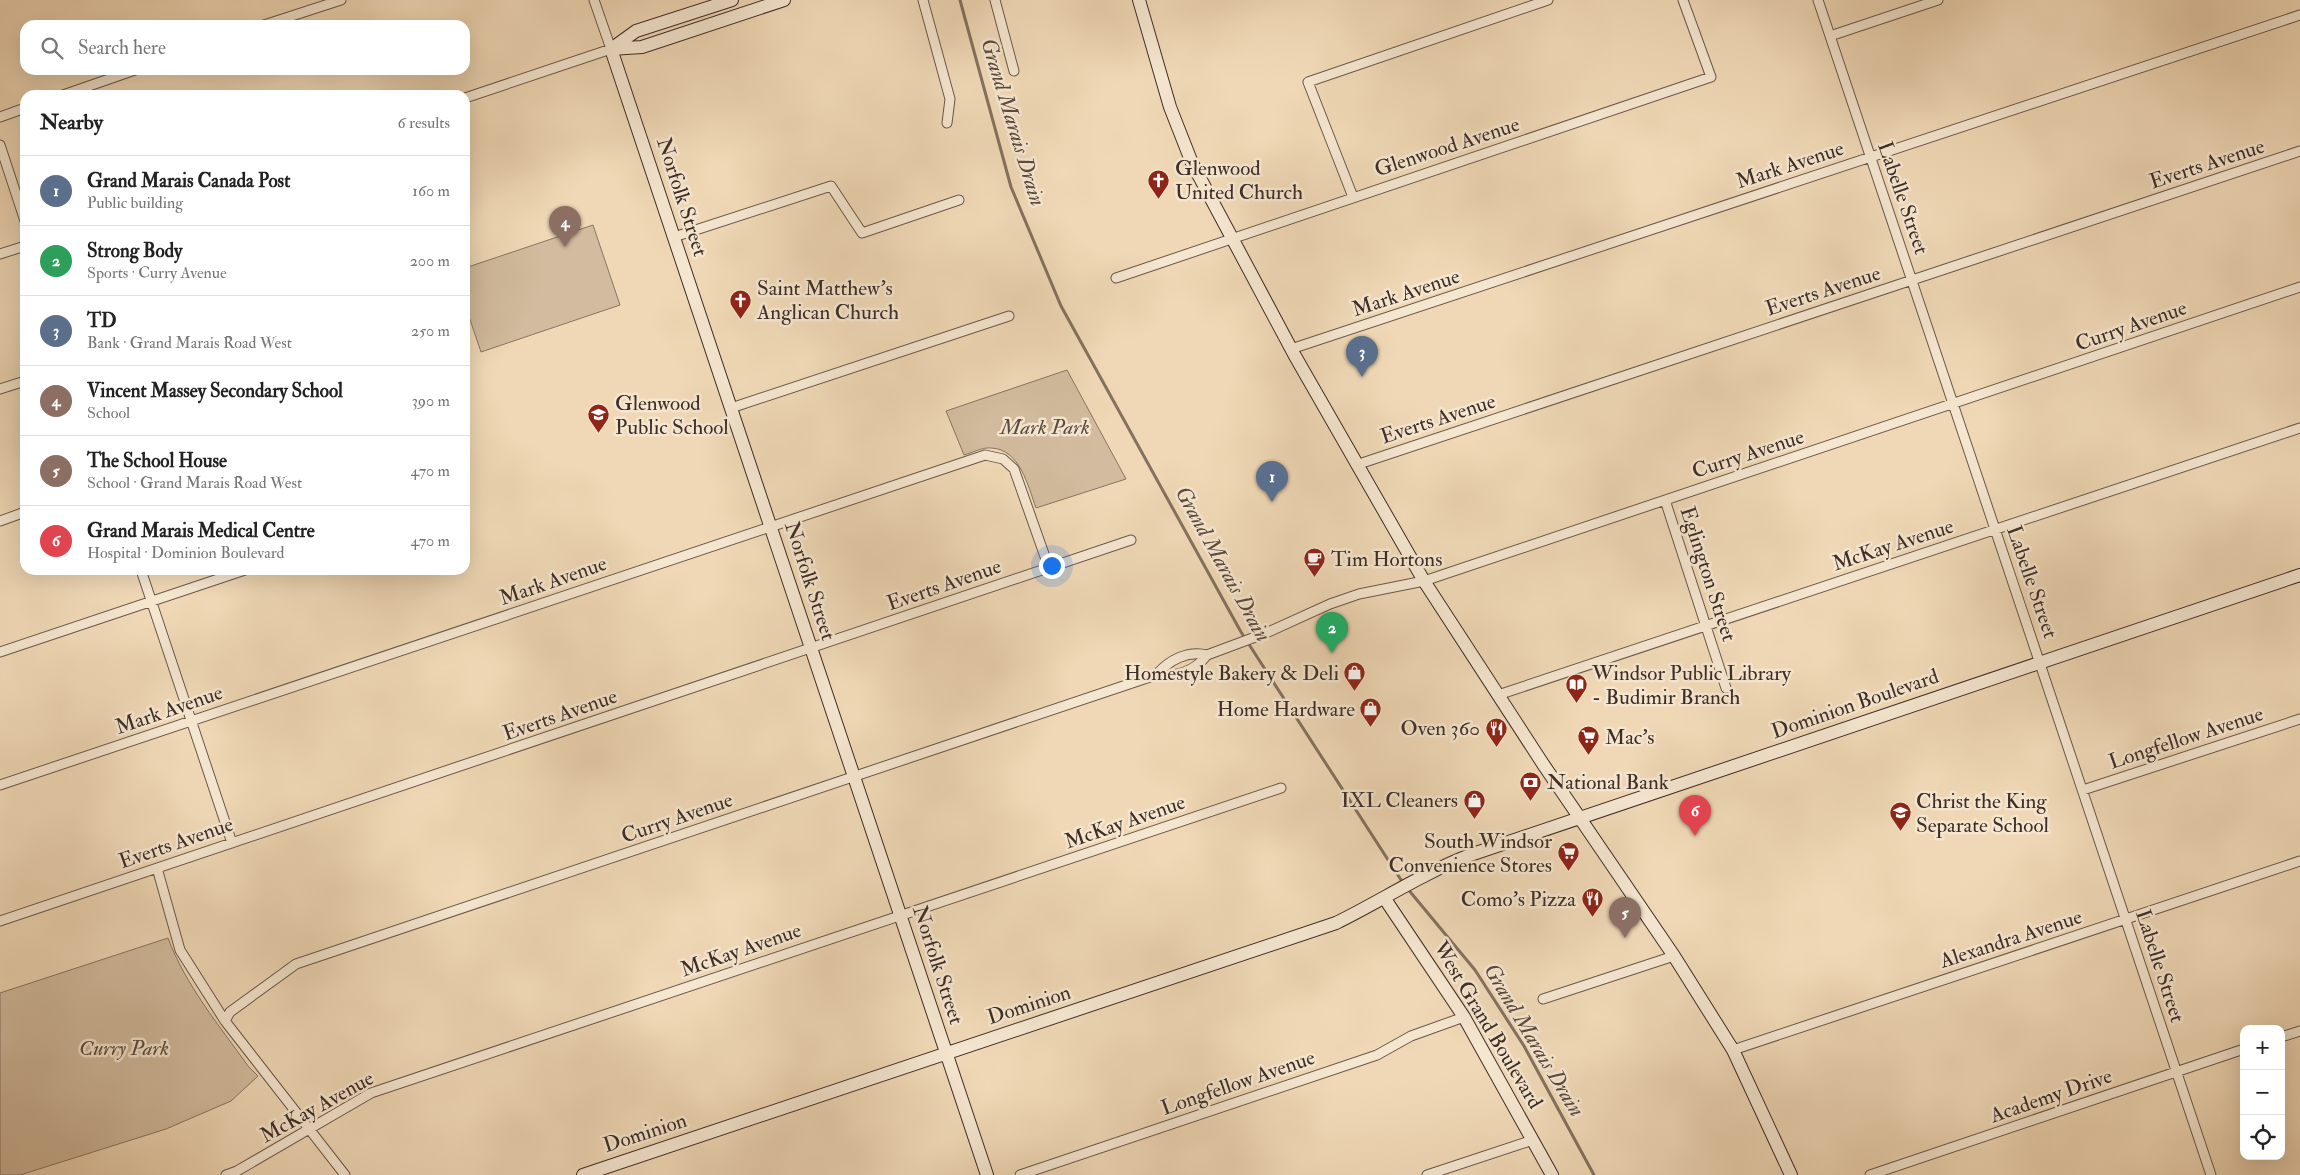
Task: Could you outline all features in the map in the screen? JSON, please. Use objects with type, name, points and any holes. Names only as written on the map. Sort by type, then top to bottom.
[{"type":"street","points":[[279,20],[340,0]]},
{"type":"street","name":"Norfolk Street","points":[[594,0],[987,1175]]},
{"type":"street","points":[[611,49],[636,31],[732,0]]},
{"type":"street","points":[[470,96],[611,49],[642,47],[784,0]]},
{"type":"street","points":[[923,0],[950,99],[947,123]]},
{"type":"street","points":[[995,0],[1014,71]]},
{"type":"street","points":[[1140,0],[1170,107],[1184,143],[1231,238],[1291,349],[1356,465],[1424,580],[1498,696],[1674,956],[1733,1050],[1791,1175]]},
{"type":"street","points":[[1352,197],[1308,82],[1548,0]]},
{"type":"street","name":"Glenwood Avenue","points":[[1116,278],[1711,77],[1683,0]]},
{"type":"street","name":"Labelle Street","points":[[1818,0],[2211,1175]]},
{"type":"street","points":[[1830,36],[1938,0]]},
{"type":"street","name":"Mark Avenue","points":[[1291,349],[2300,15]]},
{"type":"street","points":[[77,90],[121,75]]},
{"type":"street","points":[[0,117],[20,110]]},
{"type":"street","points":[[0,146],[20,206]]},
{"type":"street","name":"Everts Avenue","points":[[1356,465],[2300,151]]},
{"type":"street","points":[[674,237],[831,186],[862,233],[959,200]]},
{"type":"street","points":[[0,254],[20,248]]},
{"type":"street","name":"Curry Avenue","points":[[225,1021],[230,1012],[296,964],[1156,675],[1169,676],[1184,672],[1201,663],[1208,655],[1359,594],[1424,580],[2300,287]]},
{"type":"street","points":[[731,408],[1009,316]]},
{"type":"street","points":[[0,389],[20,383]]},
{"type":"street","name":"McKay Avenue","points":[[1498,696],[2300,428]]},
{"type":"street","name":"Mark Avenue","points":[[0,785],[985,455],[1003,459],[1014,469],[1049,568]]},
{"type":"street","name":"Eglington Street","points":[[1665,500],[1726,688]]},
{"type":"street","points":[[0,521],[20,514]]},
{"type":"street","name":"Everts Avenue","points":[[0,921],[1131,540]]},
{"type":"street","points":[[143,575],[232,843]]},
{"type":"street","points":[[0,652],[230,575]]},
{"type":"street","name":"Dominion Boulevard","points":[[1425,875],[1462,858],[1580,817],[2300,576]]},
{"type":"street","name":"Curry Avenue","points":[[1156,675],[1164,665],[1187,655],[1198,653],[1208,655]]},
{"type":"street","name":"Longfellow Avenue","points":[[2083,790],[2300,719]]},
{"type":"street","name":"McKay Avenue","points":[[226,1175],[237,1171],[371,1093],[1280,788]]},
{"type":"street","name":"Alexandra Avenue","points":[[1733,1050],[2300,861]]},
{"type":"street","points":[[158,868],[180,950],[225,1021],[345,1175]]},
{"type":"street","name":"Dominion","points":[[583,1175],[1336,923],[1385,899],[1425,875]]},
{"type":"street","name":"West Grand Boulevard","points":[[1385,899],[1464,1017],[1552,1175]]},
{"type":"street","points":[[1542,999],[1674,956]]},
{"type":"street","name":"Longfellow Avenue","points":[[1020,1175],[1377,1055],[1411,1036],[1464,1017]]},
{"type":"street","points":[[2285,1036],[2300,1030]]},
{"type":"street","name":"Academy Drive","points":[[1870,1175],[2240,1050]]},
{"type":"street","points":[[1427,1175],[1533,1140]]},
{"type":"green space","points":[[593,225],[620,305],[481,352],[470,320],[470,266]]},
{"type":"green space","name":"Mark Park","points":[[1067,370],[1126,479],[1036,508],[1021,470],[1009,455],[1001,450],[988,448],[964,455],[946,411]]},
{"type":"green space","name":"Curry Park","points":[[168,938],[175,956],[204,1005],[248,1066],[258,1076],[231,1101],[166,1129],[20,1175],[0,1175],[0,993]]},
{"type":"waterway","name":"Grand Marais Drain","points":[[960,0],[1011,187],[1061,306],[1241,632],[1403,883]]},
{"type":"waterway","name":"Grand Marais Drain","points":[[1407,888],[1475,970],[1524,1046],[1594,1175]]},
{"type":"place","name":"Glenwood United Church","points":[[1159,199]]},
{"type":"place","name":"Vincent Massey Secondary School","points":[[565,247]]},
{"type":"place","name":"Saint Matthew's Anglican Church","points":[[741,319]]},
{"type":"place","name":"TD","points":[[1362,377]]},
{"type":"place","name":"Glenwood Public School","points":[[599,434]]},
{"type":"place","name":"Grand Marais Canada Post","points":[[1272,502]]},
{"type":"place","name":"Tim Hortons","points":[[1315,578]]},
{"type":"place","name":"Strong Body","points":[[1332,653]]},
{"type":"place","name":"Homestyle Bakery & Deli","points":[[1355,692]]},
{"type":"place","name":"Windsor Public Library - Budimir Branch","points":[[1576,704]]},
{"type":"place","name":"Home Hardware","points":[[1371,728]]},
{"type":"place","name":"Oven 360","points":[[1496,747]]},
{"type":"place","name":"Mac's","points":[[1589,756]]},
{"type":"place","name":"National Bank","points":[[1531,801]]},
{"type":"place","name":"IXL Cleaners","points":[[1474,819]]},
{"type":"place","name":"Christ the King Separate School","points":[[1900,832]]},
{"type":"place","name":"Grand Marais Medical Centre","points":[[1695,836]]},
{"type":"place","name":"South Windsor Convenience Stores","points":[[1568,872]]},
{"type":"place","name":"Como's Pizza","points":[[1592,918]]},
{"type":"place","name":"The School House","points":[[1625,938]]}]
